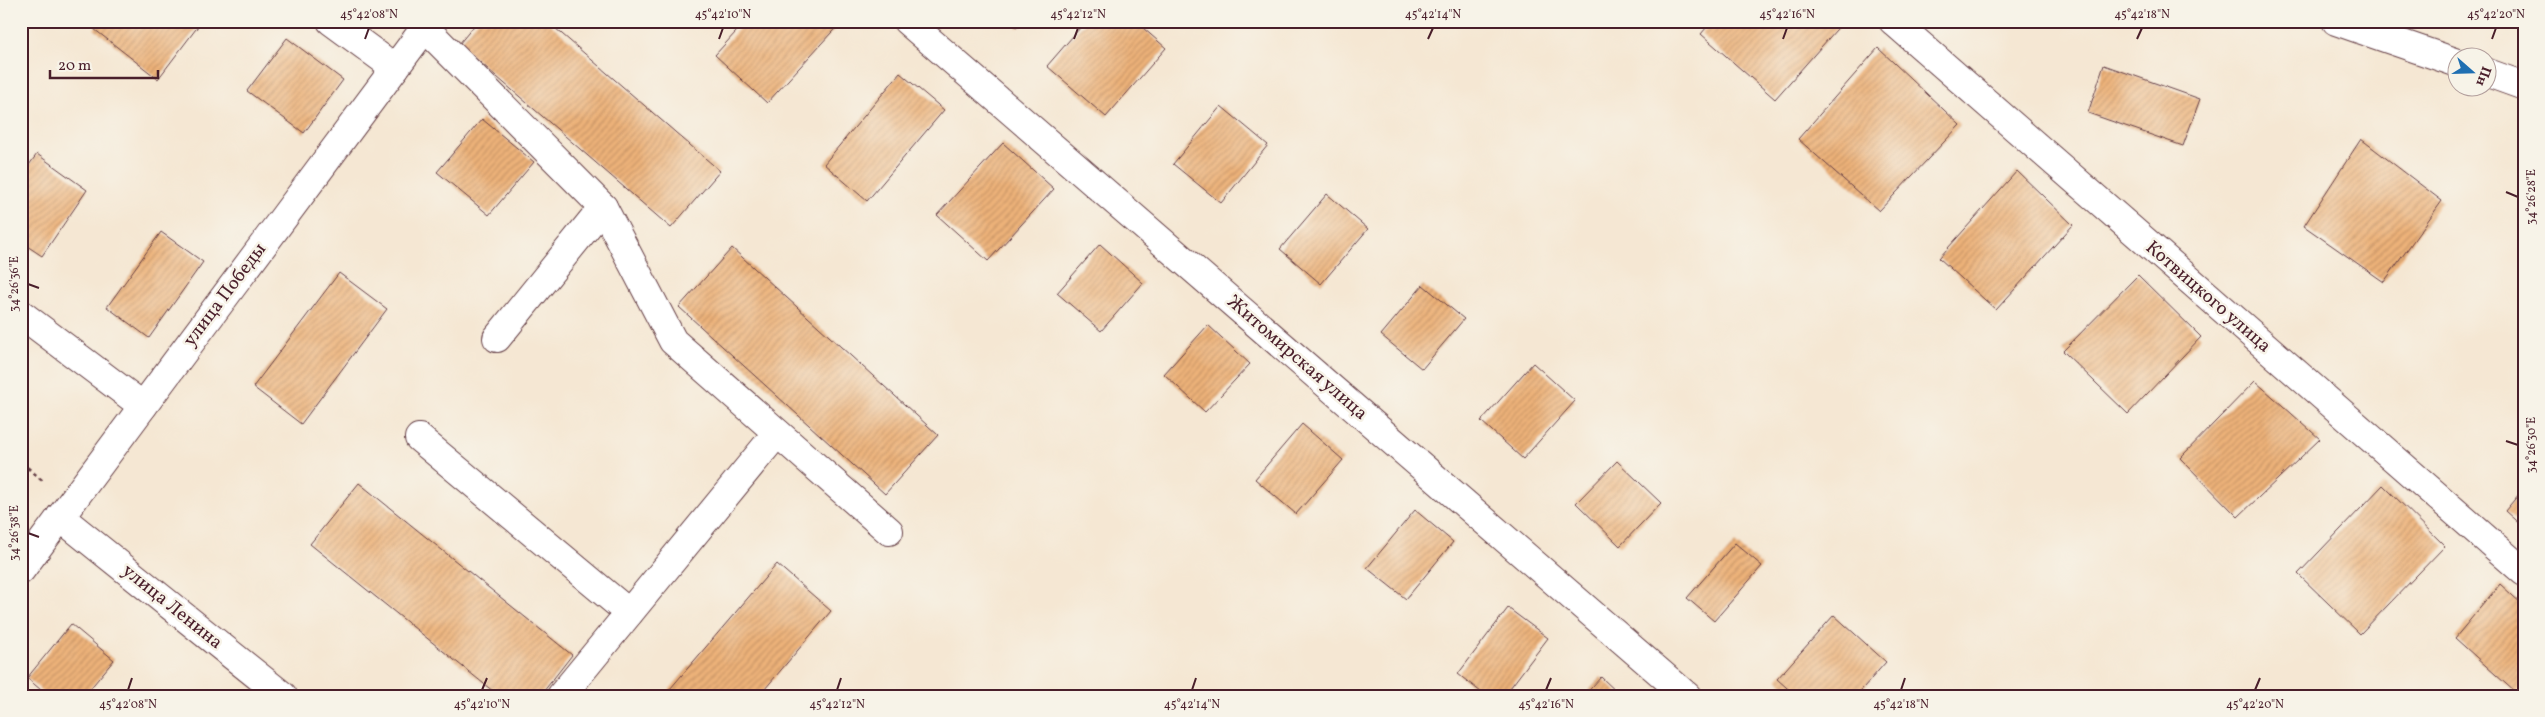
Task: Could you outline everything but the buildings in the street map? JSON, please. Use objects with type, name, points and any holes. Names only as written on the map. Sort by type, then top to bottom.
[{"type":"main road","points":[[331,21],[395,68]]},
{"type":"main road","name":"Житомирская улица","points":[[907,21],[1687,696]]},
{"type":"main road","name":"Котвицкого улица","points":[[1893,21],[2524,572]]},
{"type":"main road","points":[[2336,21],[2448,60]]},
{"type":"main road","points":[[427,25],[603,207],[673,341],[889,531]]},
{"type":"main road","name":"улица Победы","points":[[21,570],[427,25]]},
{"type":"main road","points":[[2498,77],[2524,86]]},
{"type":"main road","points":[[497,338],[603,207]]},
{"type":"main road","points":[[21,314],[143,406]]},
{"type":"main road","points":[[561,696],[777,432]]},
{"type":"main road","points":[[419,438],[629,613]]},
{"type":"main road","name":"улица Ленина","points":[[60,517],[283,696]]}]
